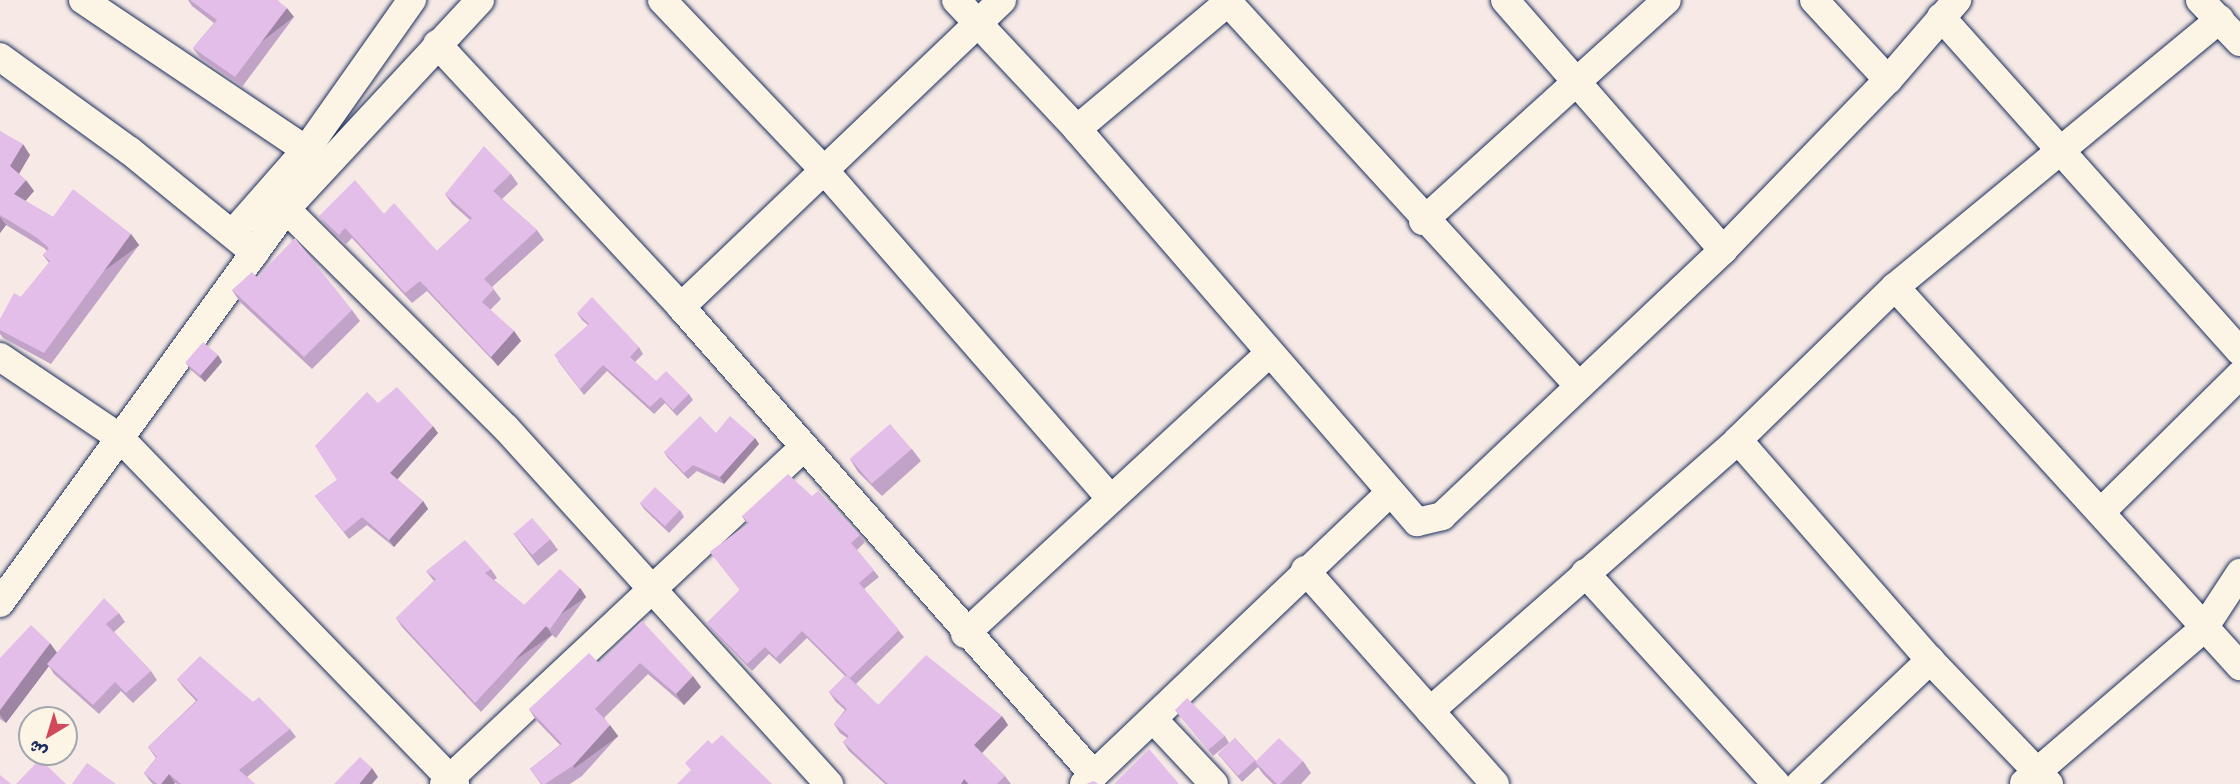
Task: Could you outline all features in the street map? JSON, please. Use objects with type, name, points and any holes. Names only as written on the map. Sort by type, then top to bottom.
[{"type":"street","points":[[83,0],[306,150]]},
{"type":"street","points":[[233,233],[306,150],[412,0]]},
{"type":"street","points":[[0,603],[286,209],[480,0]]},
{"type":"street","points":[[662,0],[824,170],[1109,497]]},
{"type":"street","points":[[956,0],[1077,129],[1389,495],[1417,522],[1442,516],[1723,250],[1888,80],[1949,8],[2063,150],[2240,351]]},
{"type":"street","points":[[681,307],[1002,0]]},
{"type":"street","points":[[1505,0],[1572,80],[1723,250]]},
{"type":"street","points":[[1424,221],[1572,80],[1667,0]]},
{"type":"street","points":[[1814,0],[1888,80]]},
{"type":"street","points":[[1077,129],[1229,1],[1424,221],[1579,386]]},
{"type":"street","points":[[1430,711],[1738,440],[1895,287],[2063,150],[2210,10],[2240,42]]},
{"type":"street","points":[[437,44],[681,307],[1089,779],[1305,570],[1389,495]]},
{"type":"street","points":[[0,57],[255,252]]},
{"type":"street","points":[[286,209],[506,428],[829,784]]},
{"type":"street","points":[[1895,287],[2102,511],[2240,666]]},
{"type":"street","points":[[964,634],[1109,497],[1269,353]]},
{"type":"street","points":[[0,357],[119,437],[450,782],[655,591],[803,448]]},
{"type":"street","points":[[2102,511],[2240,375]]},
{"type":"street","points":[[1738,440],[2036,780],[2204,628],[2240,573]]},
{"type":"street","points":[[1305,570],[1495,784]]},
{"type":"street","points":[[1585,573],[1776,784]]},
{"type":"street","points":[[1800,784],[1930,660]]},
{"type":"street","points":[[1153,719],[1214,784]]},
{"type":"building","points":[[190,0],[277,0],[287,8],[235,77],[193,48],[217,20]]},
{"type":"building","points":[[0,131],[23,144],[10,166],[26,180],[14,194],[53,217],[73,189],[131,234],[44,353],[0,330],[0,319],[14,293],[21,297],[50,261],[43,255],[49,248],[36,237],[0,215]]},
{"type":"building","points":[[484,146],[511,174],[493,191],[537,230],[484,279],[494,289],[482,302],[514,331],[491,357],[420,281],[405,293],[345,228],[339,235],[319,216],[355,180],[384,214],[394,203],[437,251],[472,218],[445,194]]},
{"type":"building","points":[[295,238],[352,310],[304,357],[232,290],[252,272],[257,277]]},
{"type":"building","points":[[592,297],[639,347],[630,357],[656,381],[666,371],[689,394],[673,410],[661,397],[650,407],[603,365],[580,389],[554,355],[589,324],[577,313]]},
{"type":"building","points":[[203,342],[218,355],[200,375],[185,362]]},
{"type":"building","points":[[397,387],[433,426],[390,473],[423,501],[389,540],[362,517],[344,532],[315,496],[337,480],[315,446],[367,392],[378,403]]},
{"type":"building","points":[[700,416],[716,433],[730,416],[755,438],[720,477],[693,465],[684,473],[664,452]]},
{"type":"building","points":[[890,424],[912,449],[872,484],[850,459]]},
{"type":"building","points":[[788,474],[812,496],[818,491],[860,535],[851,543],[874,570],[859,583],[899,630],[850,678],[802,631],[776,658],[765,647],[747,664],[707,623],[740,590],[710,552],[749,523],[742,516]]},
{"type":"building","points":[[655,487],[680,510],[665,526],[640,503]]},
{"type":"building","points":[[532,518],[550,539],[532,555],[514,534]]},
{"type":"building","points":[[465,540],[491,569],[485,573],[524,605],[560,569],[580,588],[550,629],[546,626],[475,703],[396,618],[436,579],[426,571]]},
{"type":"building","points":[[104,598],[119,613],[106,624],[151,671],[126,693],[115,682],[93,705],[47,664]]},
{"type":"building","points":[[642,621],[693,676],[676,694],[640,663],[595,709],[610,725],[574,765],[542,784],[530,769],[562,744],[529,709],[589,653],[599,663]]},
{"type":"building","points":[[31,625],[50,643],[0,710],[0,658]]},
{"type":"building","points":[[926,655],[1002,716],[974,745],[1005,776],[997,784],[969,784],[964,779],[961,784],[888,784],[843,742],[849,736],[834,724],[847,709],[829,692],[846,675],[878,705]]},
{"type":"building","points":[[200,656],[253,702],[259,697],[290,729],[239,770],[255,784],[181,784],[169,774],[161,784],[157,784],[144,773],[157,757],[148,747],[198,700],[177,679]]},
{"type":"building","points":[[1187,698],[1225,736],[1208,750],[1175,710]]},
{"type":"building","points":[[722,735],[772,784],[677,784],[691,770],[685,763],[708,740],[712,744]]},
{"type":"building","points":[[1235,738],[1255,760],[1238,776],[1218,753]]},
{"type":"building","points":[[1279,738],[1303,761],[1280,784],[1277,784],[1255,762]]},
{"type":"building","points":[[1149,749],[1179,784],[1114,784]]},
{"type":"building","points":[[360,757],[372,768],[359,784],[334,784]]},
{"type":"building","points":[[87,763],[116,784],[72,784]]},
{"type":"building","points":[[33,766],[47,766],[66,784],[16,784]]},
{"type":"building","points":[[0,775],[11,784],[0,784]]}]
